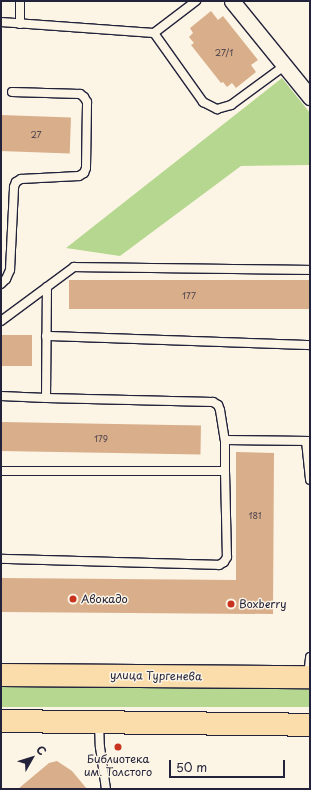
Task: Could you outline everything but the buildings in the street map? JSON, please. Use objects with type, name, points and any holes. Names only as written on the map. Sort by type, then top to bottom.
[{"type":"main road","name":"улица Тургенева","points":[[1,674],[309,671]]},
{"type":"main road","points":[[3,720],[310,725]]},
{"type":"street","points":[[232,1],[310,97]]},
{"type":"lane","points":[[20,1],[20,24]]},
{"type":"lane","points":[[1,22],[154,33],[196,1]]},
{"type":"lane","points":[[154,33],[203,102],[217,109],[231,105],[284,66]]},
{"type":"lane","points":[[1,284],[6,279],[10,270],[14,187],[16,182],[21,179],[79,176],[84,173],[86,168],[87,102],[84,97],[80,94],[12,92]]},
{"type":"lane","points":[[1,321],[74,267],[310,270]]},
{"type":"lane","points":[[46,398],[47,287]]},
{"type":"lane","points":[[46,336],[310,345]]},
{"type":"lane","points":[[1,396],[213,402],[218,405],[225,440],[226,557],[224,562],[219,565],[1,559]]},
{"type":"lane","points":[[225,440],[308,441],[310,480]]},
{"type":"lane","points":[[1,471],[225,471]]},
{"type":"lane","points":[[99,722],[100,748],[106,789]]},
{"type":"green space","points":[[282,78],[310,113],[310,165],[241,166],[120,256],[66,248]]},
{"type":"green space","points":[[1,686],[310,686],[310,707],[1,707]]},
{"type":"place","name":"Авокадо","points":[[73,599]]},
{"type":"place","name":"Boxberry","points":[[231,604]]},
{"type":"place","name":"Библиотека им. Толстого","points":[[118,747]]}]
